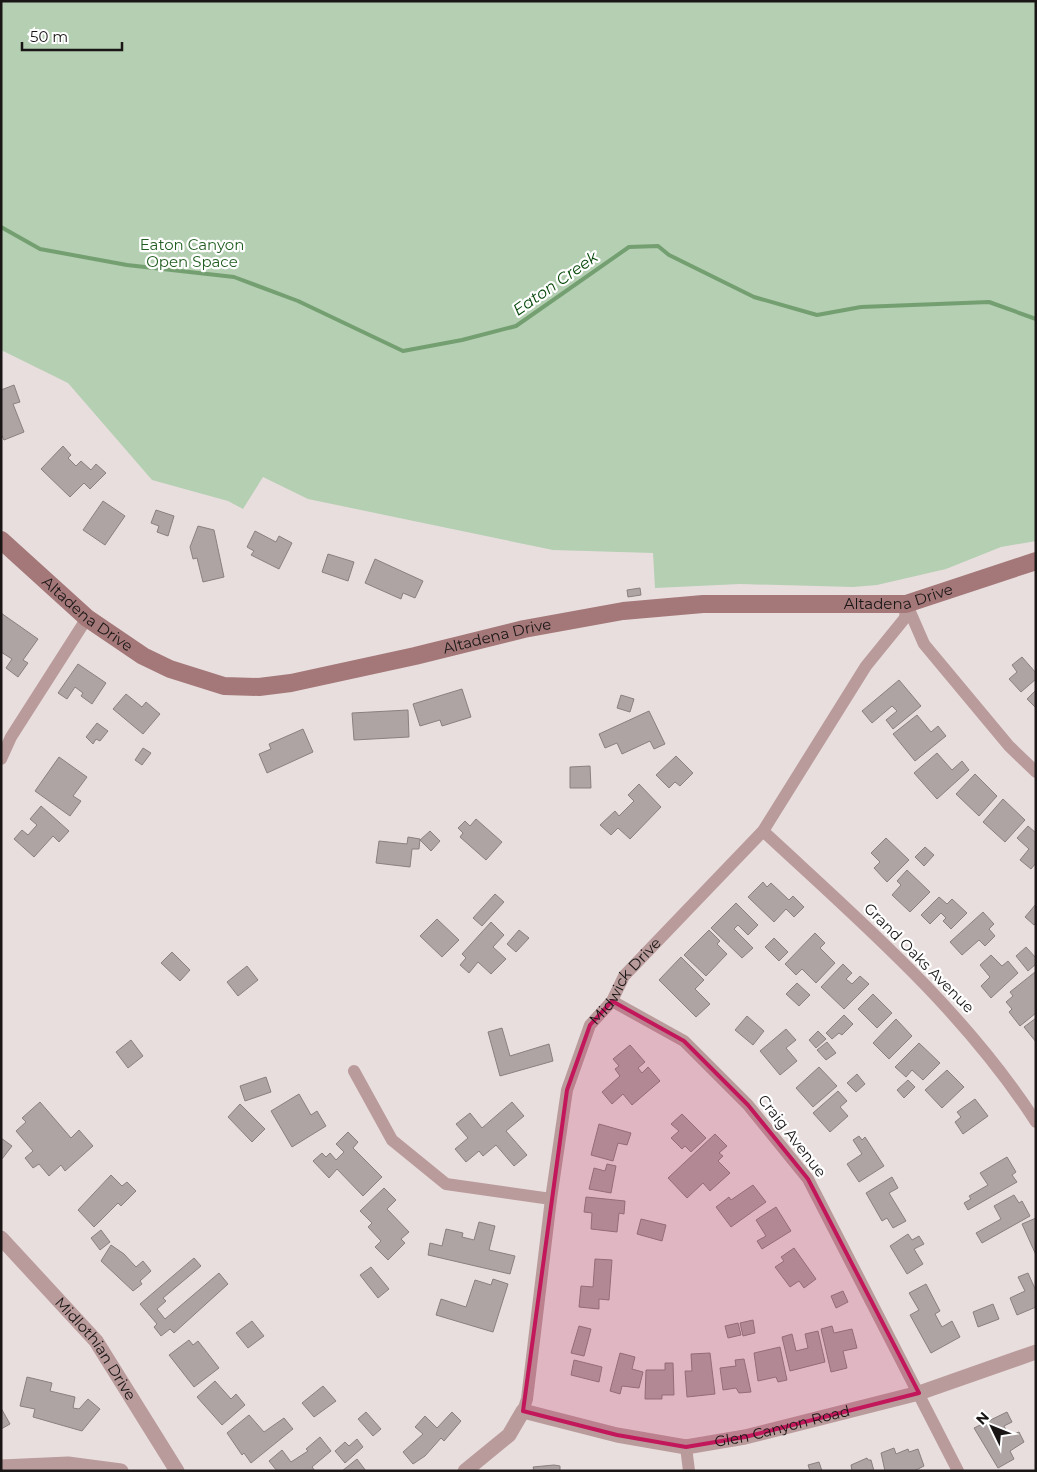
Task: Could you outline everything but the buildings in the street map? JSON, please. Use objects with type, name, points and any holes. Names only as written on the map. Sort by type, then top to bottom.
[{"type":"main road","name":"Altadena Drive","points":[[1,540],[87,618],[143,656],[170,669],[224,686],[259,688],[406,658],[524,629],[632,610],[703,604],[906,604],[1036,561]]},
{"type":"street","points":[[906,604],[924,644],[1009,746],[1036,772]]},
{"type":"street","name":"Midwick Drive","points":[[466,1471],[509,1435],[527,1399],[551,1199],[567,1090],[590,1025],[612,1001],[624,976],[763,831],[866,666],[905,618],[906,604]]},
{"type":"street","points":[[1,758],[11,737],[87,618]]},
{"type":"street","name":"Grand Oaks Avenue","points":[[763,831],[938,996],[988,1054],[1036,1122]]},
{"type":"street","name":"Craig Avenue","points":[[612,1001],[684,1041],[748,1105],[808,1179],[958,1471]]},
{"type":"street","points":[[354,1071],[392,1140],[446,1184],[551,1199]]},
{"type":"street","name":"Midlothian Drive","points":[[1,1238],[96,1341],[177,1471]]},
{"type":"street","name":"Glen Canyon Road","points":[[522,1411],[617,1435],[686,1447],[745,1437],[919,1394],[1036,1352]]},
{"type":"street","points":[[686,1447],[689,1471]]},
{"type":"street","points":[[1,1467],[68,1464],[121,1471]]},
{"type":"highlighted area","points":[[612,1001],[684,1041],[748,1105],[808,1179],[919,1393],[745,1437],[686,1447],[617,1435],[523,1411],[567,1090],[590,1025]]},
{"type":"green space","name":"Eaton Canyon Open Space","points":[[1,1],[1036,1],[1036,541],[1001,547],[946,569],[877,585],[853,587],[740,584],[655,588],[653,553],[553,550],[308,499],[263,477],[243,509],[228,501],[152,480],[68,383],[1,350]]},
{"type":"waterway","name":"Eaton Creek","points":[[1,227],[40,249],[127,265],[234,277],[298,301],[403,351],[462,340],[516,326],[629,247],[658,246],[669,255],[754,297],[817,315],[861,307],[989,302],[1036,319]]}]
